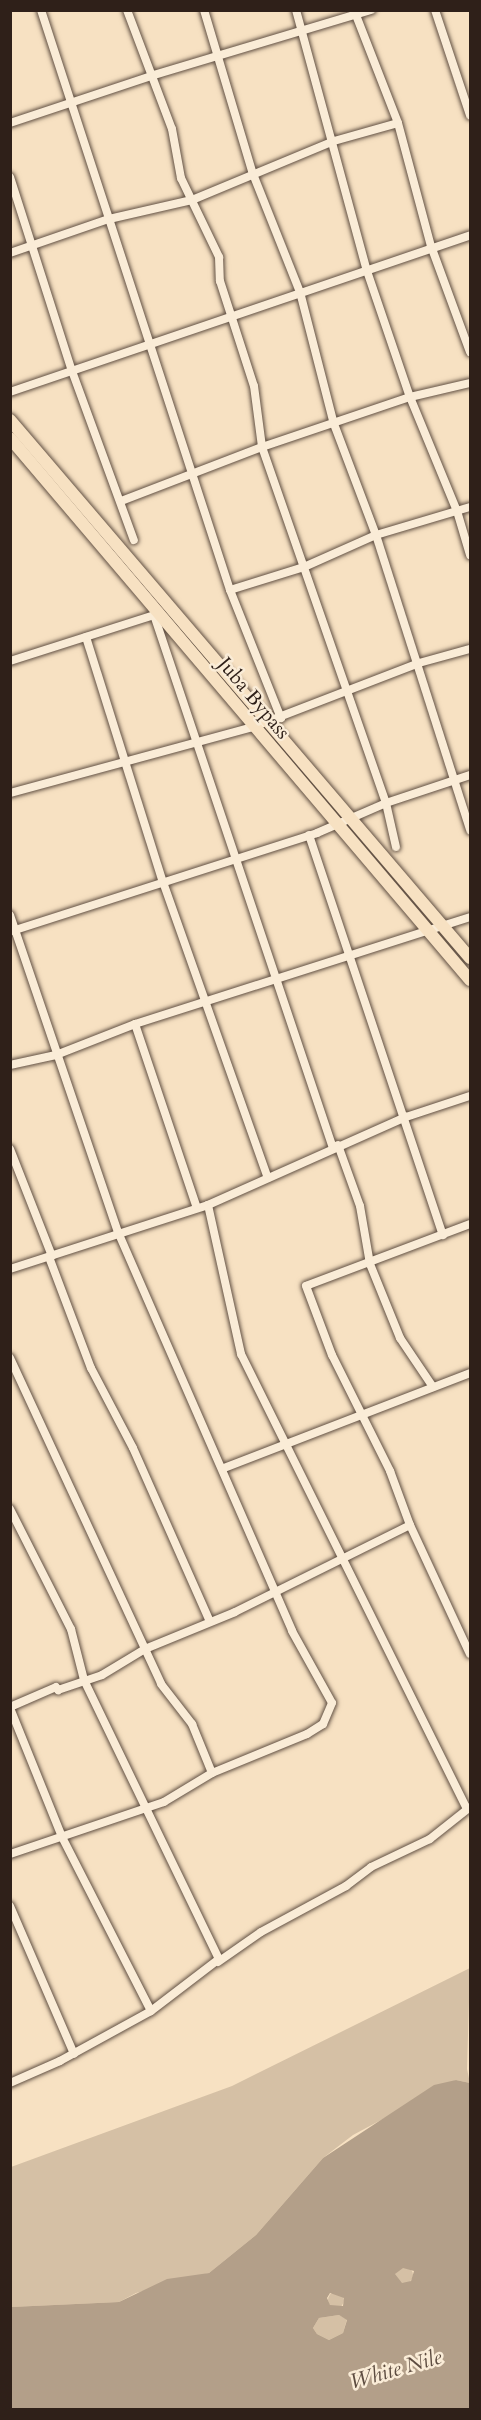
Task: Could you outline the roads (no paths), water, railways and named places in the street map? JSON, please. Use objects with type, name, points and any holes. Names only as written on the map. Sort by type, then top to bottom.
[{"type":"main road","name":"Juba Bypass","points":[[10,420],[267,723],[471,958]]},
{"type":"main road","name":"Juba Bypass","points":[[10,438],[157,616],[471,980]]},
{"type":"street","points":[[41,10],[230,590],[281,718]]},
{"type":"street","points":[[127,10],[154,75],[172,129],[177,164],[219,257],[220,281],[254,386],[262,447],[346,694],[386,803],[396,848]]},
{"type":"street","points":[[204,10],[253,174],[300,292],[334,424],[376,534],[419,663],[453,780],[471,830]]},
{"type":"street","points":[[296,10],[334,141],[337,165],[367,271],[410,398],[457,511],[471,555]]},
{"type":"street","points":[[10,123],[154,75],[371,10]]},
{"type":"street","points":[[435,10],[471,115]]},
{"type":"street","points":[[355,14],[398,123],[430,246],[471,352]]},
{"type":"street","points":[[10,253],[109,219],[192,200],[334,141],[398,123]]},
{"type":"street","points":[[10,177],[72,371],[134,540]]},
{"type":"street","points":[[10,393],[149,343],[232,318],[300,292],[367,271],[430,246],[471,235]]},
{"type":"street","points":[[121,501],[262,447],[410,398],[471,383]]},
{"type":"street","points":[[230,590],[304,567],[376,534],[471,507]]},
{"type":"street","points":[[10,661],[157,616],[194,743],[237,859],[276,982],[335,1147],[360,1206],[370,1264],[400,1338],[433,1387]]},
{"type":"street","points":[[86,638],[163,882],[209,1001],[268,1178]]},
{"type":"street","points":[[10,793],[267,723],[346,694],[419,663],[471,649]]},
{"type":"street","points":[[13,931],[309,835],[386,803],[471,775]]},
{"type":"street","points":[[309,835],[444,1235]]},
{"type":"street","points":[[10,915],[13,931],[118,1232],[224,1468],[292,1631],[326,1688],[331,1712],[323,1724],[307,1734],[212,1773],[187,1791],[146,1808],[10,1854]]},
{"type":"street","points":[[10,1065],[56,1055],[135,1024],[276,982],[471,918]]},
{"type":"street","points":[[135,1024],[197,1208]]},
{"type":"street","points":[[10,1269],[51,1257],[118,1232],[208,1205],[406,1117],[471,1096]]},
{"type":"street","points":[[10,1149],[91,1368],[133,1448],[210,1622]]},
{"type":"street","points":[[10,2083],[74,2054],[151,2011],[261,1932],[346,1886],[371,1867],[430,1839],[469,1808],[341,1562],[241,1354],[208,1205]]},
{"type":"street","points":[[471,1224],[370,1264],[306,1286],[332,1355],[390,1471],[410,1526],[471,1654]]},
{"type":"street","points":[[10,1358],[162,1684],[192,1724],[208,1755],[212,1773]]},
{"type":"street","points":[[224,1468],[471,1373]]},
{"type":"street","points":[[10,1509],[71,1629],[84,1680],[214,1943],[218,1962]]},
{"type":"street","points":[[151,2011],[62,1837],[10,1707],[102,1675],[145,1648],[210,1622],[275,1590],[341,1562],[410,1526]]},
{"type":"street","points":[[10,1906],[74,2054]]},
{"type":"water","name":"White Nile","points":[[456,2080],[470,2083],[470,2409],[11,2409],[11,2307],[119,2302],[167,2279],[209,2273],[256,2235],[323,2158],[434,2085]],"holes":[[[403,2268],[414,2271],[411,2281],[402,2283],[395,2274]],[[330,2293],[344,2298],[343,2306],[330,2305],[327,2298]],[[339,2315],[347,2320],[343,2333],[329,2340],[317,2334],[313,2328],[319,2318]]]}]
